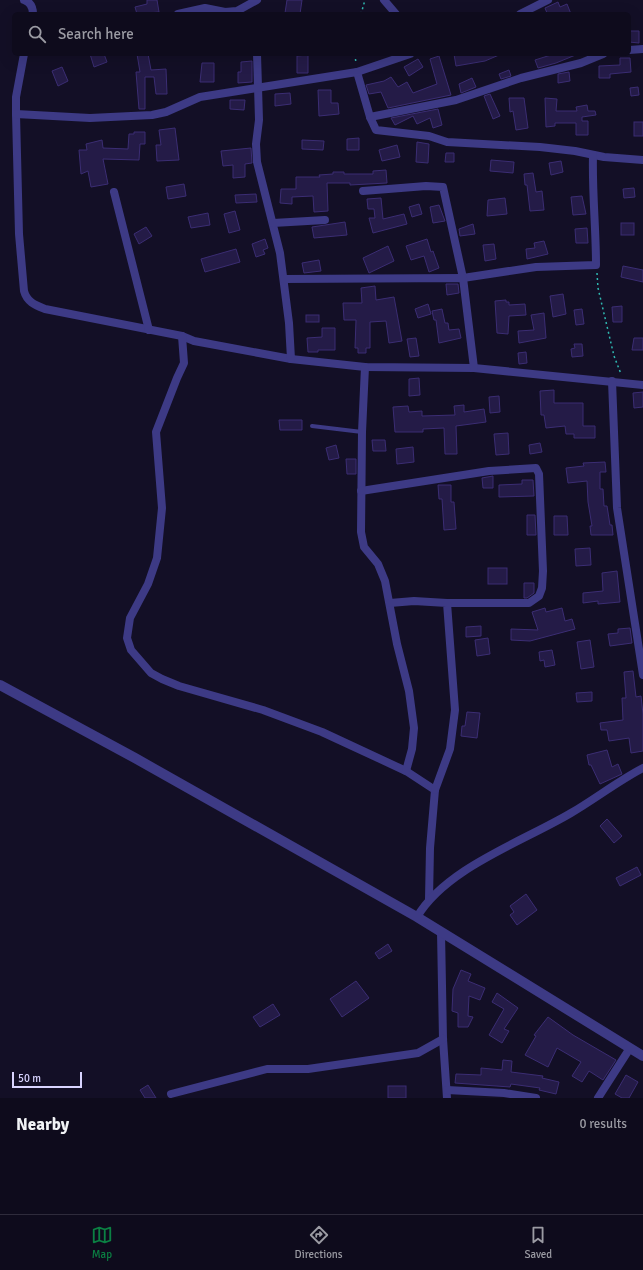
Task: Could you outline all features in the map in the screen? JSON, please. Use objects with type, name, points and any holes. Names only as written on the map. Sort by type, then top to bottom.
[{"type":"street","points":[[24,0],[33,8],[33,12]]},
{"type":"street","points":[[187,12],[205,8],[230,12],[237,11],[257,0]]},
{"type":"street","points":[[384,0],[394,12]]},
{"type":"street","points":[[524,12],[548,0]]},
{"type":"street","points":[[247,5],[249,12]]},
{"type":"street","points":[[631,50],[643,49]]},
{"type":"street","points":[[24,56],[16,97],[19,234],[26,297],[32,304],[45,310],[182,336],[194,341],[290,359],[365,368],[474,368],[643,385]]},
{"type":"street","points":[[256,56],[258,88],[257,162],[273,223],[284,278],[289,323],[290,359]]},
{"type":"street","points":[[16,114],[90,118],[166,112],[200,97],[357,72],[404,56]]},
{"type":"street","points":[[370,117],[456,100],[521,78],[581,63],[598,56]]},
{"type":"street","points":[[357,72],[370,117],[375,128],[379,131],[429,136],[448,142],[540,147],[575,151],[592,155],[643,160]]},
{"type":"street","points":[[284,278],[463,278],[536,267],[596,265],[596,224],[592,188],[592,155]]},
{"type":"street","points":[[363,191],[426,186],[443,187],[463,278],[474,368]]},
{"type":"street","points":[[114,192],[149,330]]},
{"type":"street","points":[[273,223],[325,220]]},
{"type":"street","points":[[182,336],[184,363],[156,432],[162,508],[157,558],[148,584],[130,618],[127,638],[131,650],[151,673],[162,679],[179,686],[263,710],[322,732],[406,771],[435,790]]},
{"type":"street","points":[[365,368],[362,432],[361,532],[364,547],[382,570],[390,603],[397,644],[409,691],[414,728],[412,750],[406,771]]},
{"type":"street","points":[[612,381],[617,508],[643,675]]},
{"type":"street","points":[[361,491],[489,471],[532,468],[537,470],[539,474],[543,571],[540,596],[529,603],[448,603],[414,601],[390,603]]},
{"type":"street","points":[[429,899],[430,848],[435,790],[450,750],[455,710],[448,603]]},
{"type":"street","points":[[0,685],[135,758],[417,917],[643,1056]]},
{"type":"street","points":[[417,917],[429,899],[441,887],[464,871],[571,813],[643,768]]},
{"type":"street","points":[[441,932],[443,1039],[447,1094],[504,1093],[536,1098]]},
{"type":"street","points":[[171,1094],[267,1069],[308,1069],[418,1053],[443,1039]]},
{"type":"street","points":[[598,1098],[630,1048]]},
{"type":"lane","points":[[312,426],[362,432]]},
{"type":"path","points":[[361,12],[364,0]]},
{"type":"path","points":[[596,265],[598,288],[614,356],[623,382]]},
{"type":"building","points":[[147,0],[157,0],[159,12],[136,12],[135,7],[147,4]]},
{"type":"building","points":[[287,0],[302,0],[300,12],[285,12]]},
{"type":"building","points":[[558,2],[560,7],[567,4],[570,12],[547,12],[545,8]]},
{"type":"building","points":[[631,31],[639,31],[639,43],[631,42]]},
{"type":"building","points":[[91,56],[105,56],[107,62],[94,67]]},
{"type":"building","points":[[137,56],[148,56],[151,70],[166,69],[167,94],[156,94],[154,77],[145,77],[145,109],[139,109],[136,72],[140,72]]},
{"type":"building","points":[[297,56],[308,56],[308,73],[297,73]]},
{"type":"building","points":[[439,56],[451,95],[388,108],[381,92],[369,94],[366,85],[384,81],[391,77],[398,87],[407,82],[413,93],[437,84],[430,59]]},
{"type":"building","points":[[454,56],[497,56],[485,61],[456,66]]},
{"type":"building","points":[[548,56],[573,56],[538,68],[535,60]]},
{"type":"building","points":[[620,58],[630,58],[631,72],[610,74],[610,78],[599,78],[599,66],[620,65]]},
{"type":"building","points":[[418,59],[423,67],[409,76],[404,67]]},
{"type":"building","points":[[252,61],[252,82],[238,83],[238,72],[241,72],[241,62]]},
{"type":"building","points":[[202,63],[214,63],[214,82],[200,82]]},
{"type":"building","points":[[62,67],[68,81],[58,86],[52,71]]},
{"type":"building","points":[[509,70],[511,76],[501,79],[499,74]]},
{"type":"building","points":[[569,72],[570,81],[558,83],[558,74]]},
{"type":"building","points":[[472,78],[476,87],[461,93],[459,84]]},
{"type":"building","points":[[638,87],[639,95],[631,96],[630,88]]},
{"type":"building","points":[[318,90],[331,90],[331,103],[338,103],[339,114],[319,116]]},
{"type":"building","points":[[290,93],[291,104],[275,106],[275,94]]},
{"type":"building","points":[[490,94],[500,116],[493,119],[484,96]]},
{"type":"building","points":[[509,98],[524,98],[528,128],[516,130],[513,111],[510,112]]},
{"type":"building","points":[[545,98],[557,99],[556,111],[577,111],[576,107],[587,105],[588,111],[595,111],[596,115],[582,117],[582,121],[588,121],[588,135],[576,135],[576,123],[555,123],[555,126],[546,127]]},
{"type":"building","points":[[230,100],[245,100],[244,110],[230,109]]},
{"type":"building","points":[[438,109],[442,125],[433,128],[430,118],[417,124],[413,116],[395,125],[391,118]]},
{"type":"building","points":[[634,122],[643,122],[643,136],[634,136]]},
{"type":"building","points":[[175,128],[179,160],[157,161],[156,145],[161,145],[159,130]]},
{"type":"building","points":[[134,132],[145,132],[145,144],[140,144],[139,160],[103,159],[108,184],[91,187],[88,171],[81,174],[79,150],[87,150],[86,144],[102,140],[103,148],[128,149],[129,134],[134,134]]},
{"type":"building","points":[[359,138],[359,150],[347,150],[347,139]]},
{"type":"building","points":[[302,140],[324,141],[323,150],[302,149]]},
{"type":"building","points":[[417,142],[429,144],[428,163],[416,162]]},
{"type":"building","points":[[397,145],[400,157],[382,161],[379,150]]},
{"type":"building","points":[[251,148],[252,163],[245,164],[245,177],[233,178],[233,165],[223,166],[221,151]]},
{"type":"building","points":[[446,153],[454,153],[454,162],[445,162]]},
{"type":"building","points":[[491,160],[514,162],[513,173],[490,171]]},
{"type":"building","points":[[561,161],[563,172],[551,175],[549,163]]},
{"type":"building","points":[[386,170],[387,183],[350,185],[350,183],[327,183],[328,211],[314,212],[313,196],[292,197],[292,204],[280,203],[281,189],[296,189],[296,177],[320,177],[319,175],[333,174],[333,172],[344,172],[344,174],[373,174],[373,171]]},
{"type":"building","points":[[533,173],[536,192],[542,191],[544,210],[530,211],[527,185],[525,185],[524,174]]},
{"type":"building","points":[[184,184],[186,196],[168,199],[166,187]]},
{"type":"building","points":[[634,188],[635,197],[624,198],[623,189]]},
{"type":"building","points":[[256,194],[257,202],[236,203],[235,195]]},
{"type":"building","points":[[582,196],[586,214],[573,215],[571,197]]},
{"type":"building","points":[[381,198],[383,219],[404,214],[407,224],[373,233],[369,218],[375,218],[374,209],[368,209],[367,199]]},
{"type":"building","points":[[505,198],[507,214],[487,216],[488,200]]},
{"type":"building","points":[[419,204],[422,214],[412,217],[409,207]]},
{"type":"building","points":[[439,205],[445,221],[433,223],[430,207]]},
{"type":"building","points":[[235,211],[240,230],[229,233],[224,214]]},
{"type":"building","points":[[208,213],[210,225],[191,228],[188,217]]},
{"type":"building","points":[[345,222],[347,235],[314,238],[312,227]]},
{"type":"building","points":[[621,223],[634,223],[634,235],[621,235]]},
{"type":"building","points":[[473,224],[475,234],[460,236],[459,229]]},
{"type":"building","points":[[146,227],[152,236],[139,244],[134,234]]},
{"type":"building","points":[[587,228],[588,243],[576,243],[575,229]]},
{"type":"building","points":[[265,239],[268,248],[263,250],[265,254],[256,257],[252,244]]},
{"type":"building","points":[[427,239],[431,252],[433,251],[439,268],[429,272],[424,256],[411,260],[406,246]]},
{"type":"building","points":[[544,241],[548,254],[527,259],[526,249],[535,248],[534,243]]},
{"type":"building","points":[[494,244],[496,259],[485,261],[483,245]]},
{"type":"building","points":[[388,246],[394,261],[369,273],[363,258]]},
{"type":"building","points":[[236,249],[240,262],[205,272],[201,259]]},
{"type":"building","points":[[319,260],[321,271],[304,273],[302,263]]},
{"type":"building","points":[[623,266],[643,270],[643,282],[621,277]]},
{"type":"building","points":[[446,284],[458,284],[459,293],[447,295]]},
{"type":"building","points":[[375,286],[376,300],[394,297],[402,341],[389,343],[386,321],[370,322],[370,348],[366,348],[366,353],[358,353],[358,348],[355,348],[356,320],[344,320],[343,303],[362,303],[361,288]]},
{"type":"building","points":[[563,294],[566,314],[553,317],[550,296]]},
{"type":"building","points":[[506,300],[506,302],[509,302],[509,305],[525,304],[526,315],[509,316],[508,334],[497,333],[495,301]]},
{"type":"building","points":[[428,304],[431,314],[418,318],[415,309]]},
{"type":"building","points":[[622,306],[622,322],[613,322],[612,307]]},
{"type":"building","points":[[442,309],[445,323],[448,323],[449,330],[459,329],[461,338],[439,343],[436,320],[434,320],[432,311]]},
{"type":"building","points":[[582,309],[584,324],[576,325],[574,310]]},
{"type":"building","points":[[544,313],[546,338],[519,343],[518,331],[534,330],[531,315]]},
{"type":"building","points":[[306,315],[319,315],[319,322],[306,322]]},
{"type":"building","points":[[322,328],[335,328],[335,350],[318,350],[318,352],[308,352],[307,338],[322,337]]},
{"type":"building","points":[[416,338],[419,356],[410,357],[407,339]]},
{"type":"building","points":[[634,338],[643,338],[643,350],[632,350]]},
{"type":"building","points":[[574,344],[582,344],[583,356],[572,357],[571,349],[575,348]]},
{"type":"building","points":[[526,352],[527,363],[519,364],[518,353]]},
{"type":"building","points":[[419,378],[420,395],[409,396],[409,379]]},
{"type":"building","points":[[554,390],[554,403],[583,403],[583,426],[595,426],[595,438],[574,438],[574,434],[566,434],[565,426],[546,428],[544,415],[541,415],[540,391]]},
{"type":"building","points":[[643,392],[643,407],[634,408],[633,393]]},
{"type":"building","points":[[499,396],[500,412],[490,413],[489,397]]},
{"type":"building","points":[[464,405],[464,412],[484,409],[486,422],[456,426],[457,454],[445,454],[444,428],[423,429],[423,432],[395,432],[393,407],[408,406],[409,412],[422,411],[422,416],[455,415],[454,406]]},
{"type":"building","points":[[279,420],[302,420],[302,430],[280,430]]},
{"type":"building","points":[[508,433],[509,454],[496,455],[494,434]]},
{"type":"building","points":[[372,440],[385,440],[386,451],[373,451]]},
{"type":"building","points":[[540,443],[542,452],[530,454],[529,445]]},
{"type":"building","points":[[336,445],[339,458],[329,460],[326,448]]},
{"type":"building","points":[[413,447],[414,462],[397,464],[396,449]]},
{"type":"building","points":[[346,459],[356,459],[356,474],[347,474]]},
{"type":"building","points":[[605,462],[606,472],[600,472],[600,489],[603,489],[604,506],[607,506],[613,535],[591,535],[590,526],[592,526],[588,502],[587,481],[568,483],[566,468],[584,466],[583,463]]},
{"type":"building","points":[[493,476],[493,488],[483,488],[482,478]]},
{"type":"building","points":[[522,480],[533,480],[534,496],[499,497],[499,485],[522,484]]},
{"type":"building","points":[[438,485],[451,485],[451,502],[454,502],[456,529],[444,530],[442,499],[439,499]]},
{"type":"building","points":[[527,515],[535,515],[536,535],[527,535]]},
{"type":"building","points":[[554,516],[567,516],[568,535],[554,535]]},
{"type":"building","points":[[590,548],[591,565],[576,566],[575,549]]},
{"type":"building","points":[[488,568],[507,568],[507,584],[488,584]]},
{"type":"building","points":[[617,571],[620,602],[598,604],[598,601],[583,603],[583,593],[603,591],[602,573]]},
{"type":"building","points":[[524,583],[534,583],[534,593],[527,598],[524,598]]},
{"type":"building","points":[[545,608],[546,612],[562,608],[565,621],[572,619],[575,629],[530,641],[511,640],[511,629],[538,630],[532,612]]},
{"type":"building","points":[[481,626],[481,636],[466,637],[466,627]]},
{"type":"building","points":[[630,628],[632,643],[610,646],[608,634],[618,633],[618,629]]},
{"type":"building","points":[[488,638],[490,654],[477,656],[475,640]]},
{"type":"building","points":[[590,640],[594,667],[581,669],[577,642]]},
{"type":"building","points":[[552,650],[555,665],[545,667],[544,660],[540,661],[539,652]]},
{"type":"building","points":[[633,671],[636,697],[641,696],[643,714],[643,751],[631,753],[629,738],[609,741],[607,730],[601,730],[600,723],[623,720],[622,698],[626,698],[624,672]]},
{"type":"building","points":[[592,692],[592,701],[577,702],[576,693]]},
{"type":"building","points":[[467,712],[480,713],[477,738],[461,736],[462,726],[465,726]]},
{"type":"building","points":[[607,750],[612,767],[618,764],[622,774],[600,784],[591,765],[589,765],[587,755]]},
{"type":"building","points":[[607,819],[622,836],[614,843],[600,826]]},
{"type":"building","points":[[637,867],[641,875],[620,886],[616,878]]},
{"type":"building","points":[[526,894],[537,910],[517,925],[510,915],[514,912],[510,906]]},
{"type":"building","points":[[388,944],[392,951],[379,959],[375,953]]},
{"type":"building","points":[[461,970],[471,974],[468,981],[485,988],[480,1000],[469,996],[468,1016],[473,1017],[468,1027],[458,1027],[458,1013],[452,1011],[453,989]]},
{"type":"building","points":[[356,981],[369,998],[342,1017],[330,999]]},
{"type":"building","points":[[497,993],[518,1008],[504,1029],[509,1031],[502,1043],[489,1035],[504,1009],[492,1002]]},
{"type":"building","points":[[273,1004],[280,1015],[260,1027],[253,1017]]},
{"type":"building","points":[[548,1017],[573,1035],[616,1060],[603,1080],[589,1071],[582,1082],[572,1076],[581,1062],[557,1048],[548,1067],[525,1055],[536,1036],[534,1035]]},
{"type":"building","points":[[503,1060],[512,1061],[511,1072],[543,1076],[542,1078],[559,1082],[556,1094],[539,1090],[540,1088],[511,1084],[510,1087],[455,1083],[456,1074],[481,1075],[481,1068],[502,1070]]},
{"type":"building","points":[[626,1075],[638,1082],[629,1098],[622,1098],[615,1094]]},
{"type":"building","points":[[148,1085],[156,1098],[145,1098],[140,1090]]},
{"type":"building","points":[[388,1086],[406,1086],[406,1098],[388,1098]]}]
